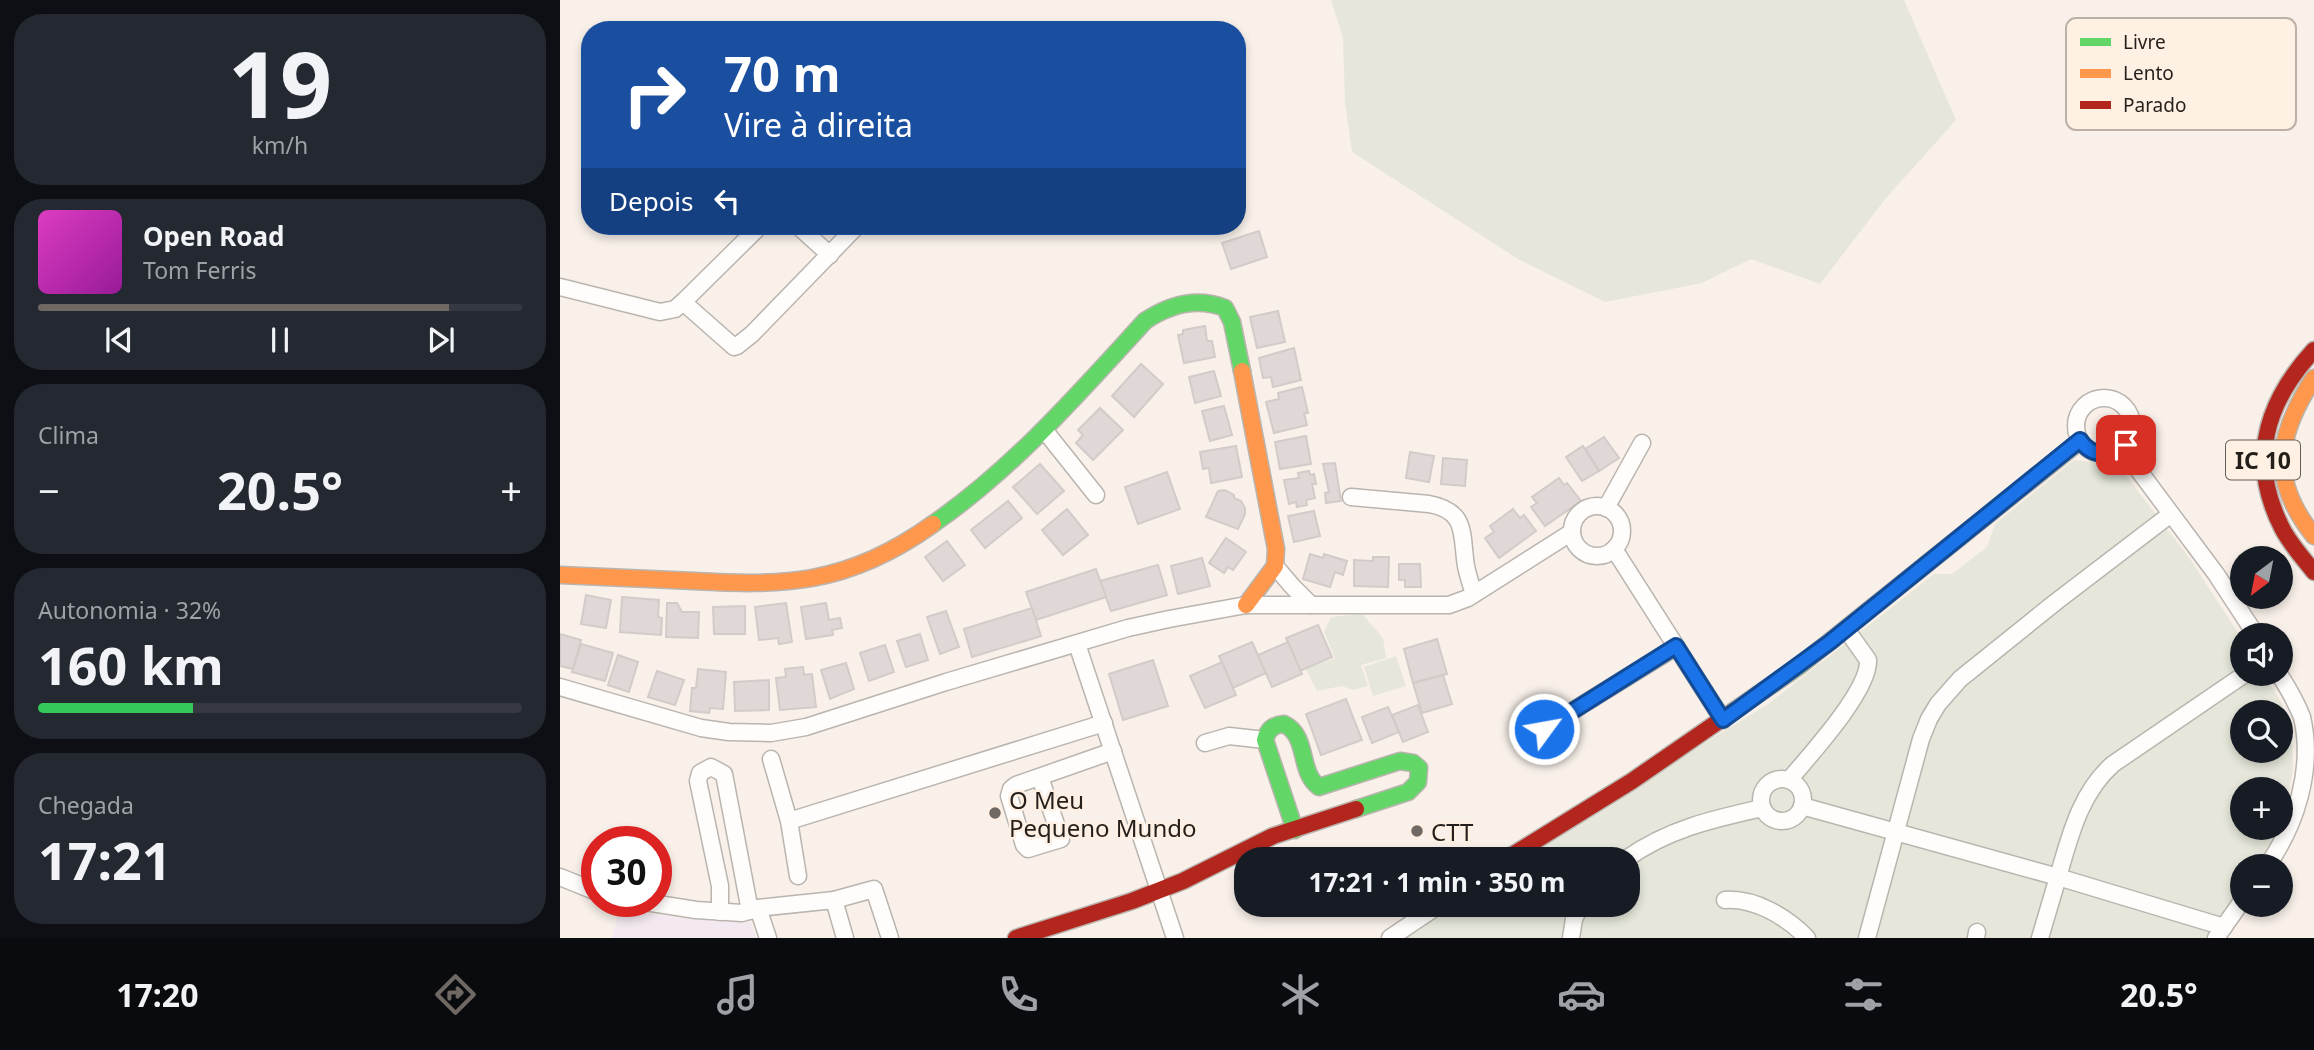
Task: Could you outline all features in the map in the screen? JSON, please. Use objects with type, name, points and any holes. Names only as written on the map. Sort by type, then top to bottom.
[{"type":"main road","points":[[560,575],[770,582],[813,578],[845,570],[882,555],[931,527],[1045,432],[1153,315],[1186,303],[1216,304],[1225,308],[1232,322],[1276,549],[1275,566],[1246,605]]},
{"type":"main road","name":"IC 10","points":[[2314,350],[2295,367],[2273,404],[2262,449],[2265,485],[2281,528],[2314,572]]},
{"type":"main road","name":"IC 10","points":[[2314,378],[2298,399],[2284,432],[2283,467],[2288,496],[2295,513],[2314,536]]},
{"type":"main road","points":[[1525,847],[1632,781],[1723,720],[1846,629],[2080,440]]},
{"type":"main road","points":[[1016,938],[1132,901],[1183,881],[1273,836],[1295,830],[1408,792],[1416,786],[1419,772],[1416,765],[1400,761],[1321,788],[1312,782],[1297,734],[1284,724],[1274,726],[1265,740],[1295,830]]},
{"type":"street","points":[[560,287],[660,312],[675,309],[751,235]]},
{"type":"street","points":[[808,235],[830,255]]},
{"type":"street","points":[[683,302],[734,347],[737,346],[849,235]]},
{"type":"street","points":[[2099,398],[2108,398],[2124,406],[2133,425],[2132,435],[2122,448],[2106,455],[2091,452],[2080,440],[2076,426],[2080,411],[2088,403],[2099,398]]},
{"type":"street","points":[[1045,432],[1096,495]]},
{"type":"street","points":[[1606,508],[1642,443]]},
{"type":"street","points":[[2122,448],[2216,574],[2248,623]]},
{"type":"street","points":[[1351,497],[1429,504],[1453,514],[1461,524],[1466,564],[1474,594]]},
{"type":"street","points":[[1589,508],[1606,508],[1613,512],[1621,526],[1622,534],[1615,549],[1608,554],[1592,556],[1578,547],[1572,532],[1576,517],[1589,508]]},
{"type":"street","points":[[1867,938],[1921,739],[1929,719],[1943,697],[1996,649],[2171,514]]},
{"type":"street","points":[[560,687],[701,728],[771,733],[806,727],[946,682],[1158,621],[1246,605],[1443,606],[1474,594],[1572,532]]},
{"type":"street","points":[[1615,549],[1723,720]]},
{"type":"street","points":[[1275,566],[1311,605]]},
{"type":"street","points":[[1789,780],[1854,696],[1866,676],[1868,660],[1846,629]]},
{"type":"street","points":[[1077,644],[1161,889],[1175,938]]},
{"type":"street","points":[[1544,729],[1676,646]]},
{"type":"street","points":[[2039,938],[2085,798],[2101,775],[2230,684]]},
{"type":"street","points":[[2276,854],[2300,803],[2307,762],[2302,719],[2285,686]]},
{"type":"street","points":[[789,821],[1104,723]]},
{"type":"street","points":[[1205,743],[1229,736],[1265,740]]},
{"type":"street","points":[[1040,777],[1113,751]]},
{"type":"street","points":[[771,759],[789,821],[798,876]]},
{"type":"street","points":[[720,912],[720,886],[698,781],[700,773],[711,767],[724,774],[754,910],[768,938]]},
{"type":"street","points":[[1789,780],[1801,791],[1804,799],[1802,806],[1795,816],[1787,820],[1769,816],[1762,808],[1762,794],[1773,781],[1789,780]]},
{"type":"street","points":[[1802,806],[2057,877],[2220,933],[2231,917]]},
{"type":"street","points":[[1640,850],[1685,827],[1762,808]]},
{"type":"street","points":[[560,877],[581,886]]},
{"type":"street","points":[[672,905],[720,912],[754,910],[834,900],[874,889],[890,938]]},
{"type":"street","points":[[834,900],[845,938]]},
{"type":"street","points":[[1725,900],[1745,901],[1781,916],[1807,938]]},
{"type":"street","points":[[1390,938],[1421,917]]},
{"type":"street","points":[[1571,938],[1575,917]]},
{"type":"shaded area","points":[[1331,0],[1904,0],[1956,120],[1886,198],[1820,284],[1751,259],[1702,283],[1605,302],[1518,259],[1352,152],[1345,103],[1343,38]]},
{"type":"shaded area","points":[[2074,460],[2118,465],[2190,559],[2232,623],[2230,686],[2271,686],[2280,700],[2230,700],[2230,763],[2293,763],[2293,768],[2291,777],[2230,777],[2230,840],[2276,840],[2268,854],[2230,854],[2230,909],[2207,938],[1404,938],[1435,917],[1640,917],[1640,847],[1536,847],[1768,704],[1934,574],[1952,574],[1987,547],[1995,524]]},
{"type":"shaded area","points":[[1362,614],[1383,638],[1386,658],[1361,665],[1368,686],[1353,690],[1342,686],[1317,691],[1306,669],[1335,658],[1324,632],[1331,617]]},
{"type":"shaded area","points":[[1396,656],[1406,686],[1373,696],[1364,667]]},
{"type":"shaded area","points":[[618,917],[672,917],[750,920],[756,938],[612,938]]},
{"type":"building","points":[[1259,231],[1267,257],[1231,269],[1222,243]]},
{"type":"building","points":[[1278,311],[1285,342],[1257,348],[1250,317]]},
{"type":"building","points":[[1205,326],[1207,341],[1212,341],[1215,357],[1184,363],[1178,335],[1183,334],[1183,330]]},
{"type":"building","points":[[1294,348],[1301,380],[1273,387],[1271,377],[1263,378],[1259,358]]},
{"type":"building","points":[[1141,364],[1163,384],[1134,417],[1112,396]]},
{"type":"building","points":[[1214,371],[1221,396],[1195,403],[1189,377]]},
{"type":"building","points":[[1302,387],[1308,413],[1304,413],[1307,425],[1274,433],[1266,402],[1279,399],[1278,393]]},
{"type":"building","points":[[1224,406],[1232,435],[1210,441],[1202,411]]},
{"type":"building","points":[[1100,408],[1123,430],[1093,460],[1076,443],[1083,435],[1078,430]]},
{"type":"building","points":[[1306,436],[1311,464],[1280,469],[1275,442]]},
{"type":"building","points":[[1604,437],[1619,458],[1599,471],[1585,449]]},
{"type":"building","points":[[1236,446],[1242,477],[1211,483],[1209,468],[1203,469],[1200,452]]},
{"type":"building","points":[[1583,446],[1599,471],[1582,481],[1566,457]]},
{"type":"building","points":[[1410,452],[1434,456],[1429,482],[1406,478]]},
{"type":"building","points":[[1443,458],[1467,460],[1465,486],[1441,484]]},
{"type":"building","points":[[1335,463],[1341,501],[1326,503],[1325,493],[1329,492],[1323,464]]},
{"type":"building","points":[[1040,464],[1064,491],[1037,514],[1013,487]]},
{"type":"building","points":[[1309,471],[1310,475],[1314,474],[1316,484],[1312,484],[1315,498],[1306,500],[1307,505],[1297,507],[1296,502],[1289,504],[1284,480],[1299,478],[1298,473]]},
{"type":"building","points":[[1167,472],[1180,509],[1138,524],[1125,487]]},
{"type":"building","points":[[1559,478],[1564,485],[1567,483],[1581,501],[1545,526],[1531,507],[1537,503],[1532,497]]},
{"type":"building","points":[[1225,490],[1241,501],[1245,508],[1238,529],[1206,517],[1218,491]]},
{"type":"building","points":[[1008,501],[1022,518],[985,548],[971,530]]},
{"type":"building","points":[[1067,509],[1088,535],[1063,555],[1042,530]]},
{"type":"building","points":[[1513,509],[1520,518],[1524,515],[1536,531],[1499,558],[1485,538],[1494,532],[1490,526]]},
{"type":"building","points":[[1314,511],[1320,536],[1294,542],[1288,516]]},
{"type":"building","points":[[1226,538],[1246,552],[1233,570],[1228,567],[1224,573],[1209,563]]},
{"type":"building","points":[[947,541],[965,565],[943,581],[925,557]]},
{"type":"building","points":[[1310,554],[1323,558],[1324,554],[1347,561],[1343,575],[1335,572],[1330,587],[1303,579]]},
{"type":"building","points":[[1373,557],[1389,557],[1388,587],[1354,586],[1354,560],[1373,561]]},
{"type":"building","points":[[1202,558],[1210,586],[1178,594],[1171,566]]},
{"type":"building","points":[[1399,564],[1420,564],[1421,587],[1405,587],[1405,580],[1399,580]]},
{"type":"building","points":[[1158,565],[1167,595],[1111,611],[1100,581]]},
{"type":"building","points":[[1096,569],[1106,597],[1036,620],[1026,592]]},
{"type":"building","points":[[586,595],[611,600],[606,628],[581,624]]},
{"type":"building","points":[[622,597],[659,600],[661,635],[620,632]]},
{"type":"building","points":[[667,603],[677,603],[682,612],[699,612],[698,638],[666,637]]},
{"type":"building","points":[[786,603],[792,642],[779,644],[778,638],[759,640],[755,607]]},
{"type":"building","points":[[826,603],[829,620],[840,618],[842,628],[832,630],[833,635],[806,639],[801,607]]},
{"type":"building","points":[[745,606],[745,634],[714,634],[713,607]]},
{"type":"building","points":[[1032,608],[1041,636],[972,657],[964,629]]},
{"type":"building","points":[[946,611],[959,647],[940,654],[927,617]]},
{"type":"building","points":[[1318,625],[1332,657],[1300,671],[1286,638]]},
{"type":"building","points":[[560,634],[581,640],[573,669],[560,666]]},
{"type":"building","points":[[920,634],[928,660],[906,667],[897,641]]},
{"type":"building","points":[[1437,639],[1447,674],[1413,683],[1404,649]]},
{"type":"building","points":[[1252,642],[1266,673],[1233,688],[1219,656]]},
{"type":"building","points":[[1288,642],[1302,674],[1272,687],[1258,655]]},
{"type":"building","points":[[581,644],[613,653],[605,681],[572,672]]},
{"type":"building","points":[[885,645],[894,672],[869,681],[860,653]]},
{"type":"building","points":[[618,655],[638,662],[629,692],[608,685]]},
{"type":"building","points":[[1153,660],[1168,706],[1123,720],[1109,674]]},
{"type":"building","points":[[1222,662],[1236,695],[1205,708],[1190,676]]},
{"type":"building","points":[[846,663],[854,689],[830,699],[821,670]]},
{"type":"building","points":[[803,667],[804,675],[812,674],[816,707],[780,710],[776,678],[786,677],[785,669]]},
{"type":"building","points":[[698,669],[726,672],[723,709],[710,708],[709,713],[690,711],[692,688],[696,688]]},
{"type":"building","points":[[657,671],[684,680],[675,705],[648,697]]},
{"type":"building","points":[[1443,675],[1452,704],[1422,713],[1413,683]]},
{"type":"building","points":[[769,680],[769,710],[735,711],[734,682]]},
{"type":"building","points":[[1346,699],[1362,740],[1321,755],[1306,714]]},
{"type":"building","points":[[1418,705],[1428,732],[1403,742],[1392,715]]},
{"type":"building","points":[[1388,707],[1399,732],[1372,743],[1362,717]]},
{"type":"traffic: fast","points":[[933,524],[991,479],[1070,402],[1145,321],[1164,311],[1194,303],[1225,308],[1232,322],[1242,371]]},
{"type":"traffic: fast","points":[[1735,710],[1798,667],[2080,441]]},
{"type":"traffic: fast","points":[[1295,830],[1265,740],[1269,730],[1277,725],[1284,724],[1297,737],[1308,773],[1319,787],[1400,761],[1413,763],[1419,768],[1418,782],[1408,792],[1356,809]]},
{"type":"traffic: slow","points":[[1242,371],[1276,549],[1275,566],[1246,605]]},
{"type":"traffic: slow","points":[[2314,378],[2292,419],[2285,439],[2283,458],[2284,477],[2290,496],[2314,536]]},
{"type":"traffic: slow","points":[[560,575],[738,583],[797,580],[860,564],[905,542],[933,524]]},
{"type":"traffic: jam","points":[[2314,350],[2297,370],[2273,412],[2264,456],[2266,479],[2282,528],[2314,572]]},
{"type":"traffic: jam","points":[[1525,847],[1632,781],[1735,710]]},
{"type":"traffic: jam","points":[[1016,938],[1132,901],[1183,881],[1273,836],[1356,809]]},
{"type":"place","name":"O Meu Pequeno Mundo","points":[[995,813]]},
{"type":"place","name":"CTT","points":[[1417,831]]},
{"type":"route","points":[[1544,729],[1676,646],[1723,720],[1830,642],[2080,440],[2091,452],[2106,455],[2126,445]]}]
